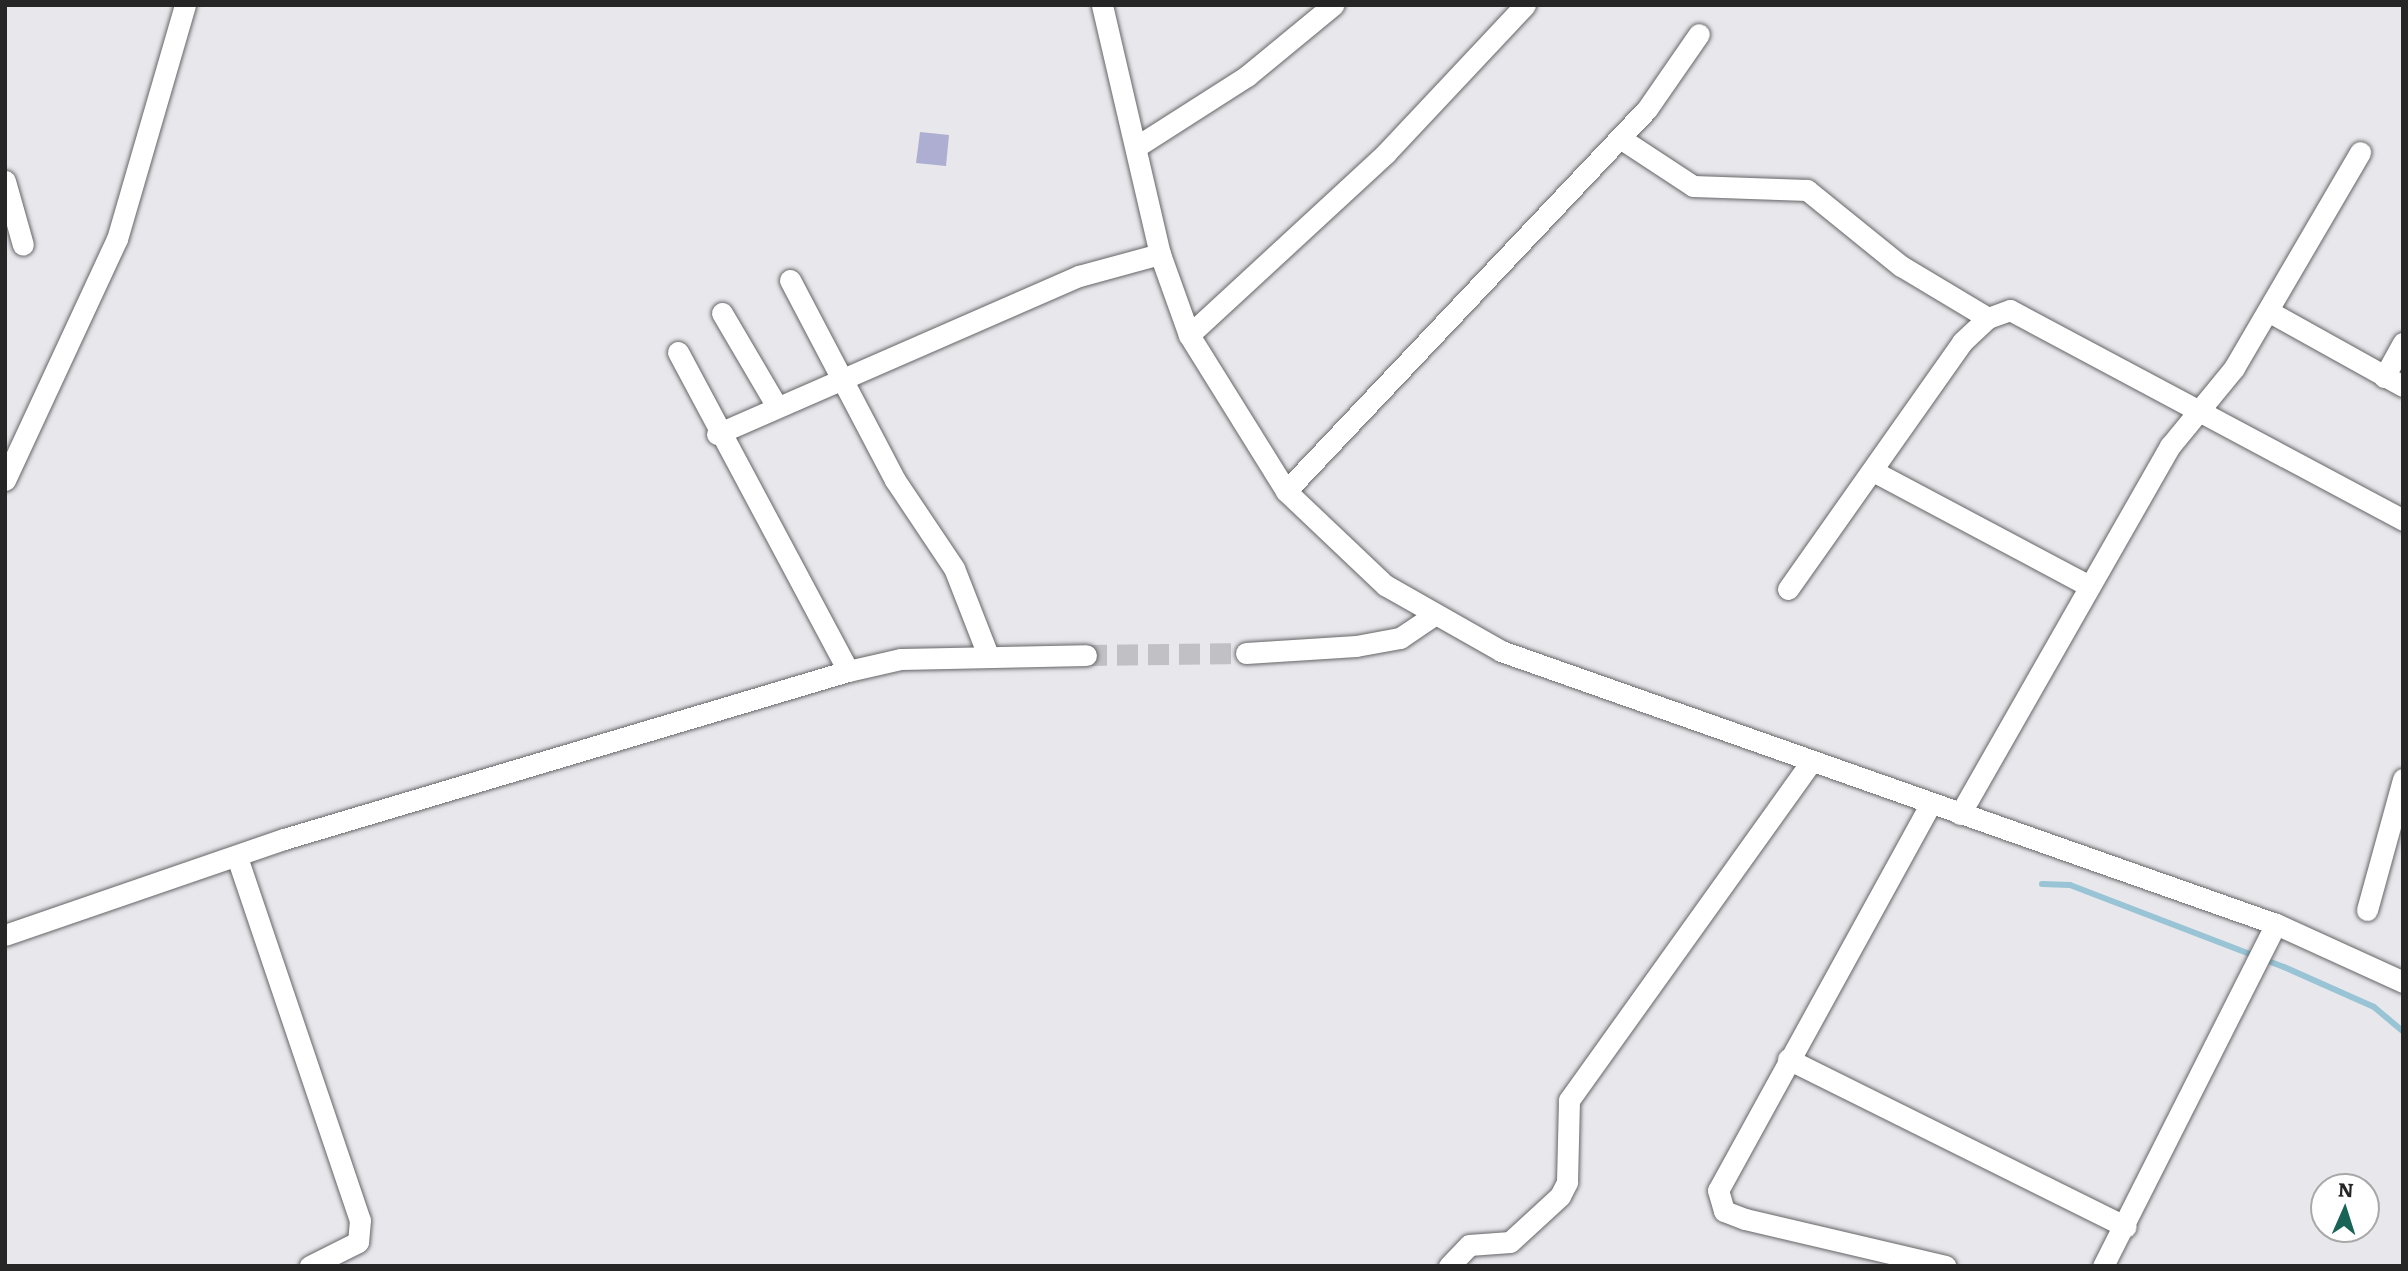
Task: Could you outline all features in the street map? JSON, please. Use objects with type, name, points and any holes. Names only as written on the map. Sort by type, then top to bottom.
[{"type":"street","points":[[5,480],[117,239],[185,5]]},
{"type":"street","points":[[1102,5],[1160,254],[1189,335],[1286,491],[1342,549],[1433,616],[1501,651],[2276,924],[2403,982]]},
{"type":"street","points":[[1136,147],[1247,76],[1333,5]]},
{"type":"street","points":[[1189,335],[1386,153],[1525,5]]},
{"type":"street","points":[[1286,491],[1620,138],[1699,34]]},
{"type":"street","points":[[1620,138],[1693,186],[1807,190],[1900,266],[1988,318]]},
{"type":"street","points":[[1960,814],[2087,586],[2194,412],[2234,368],[2360,152]]},
{"type":"street","points":[[5,180],[23,245]]},
{"type":"street","points":[[718,434],[776,405],[1079,276],[1160,254]]},
{"type":"street","points":[[790,280],[902,491],[954,568],[988,655]]},
{"type":"street","points":[[1788,589],[1962,342],[1988,318],[2010,310],[2194,412],[2403,520]]},
{"type":"street","points":[[2269,311],[2393,381],[2403,343]]},
{"type":"street","points":[[722,313],[776,405]]},
{"type":"street","points":[[678,352],[718,434],[848,671]]},
{"type":"street","points":[[1872,471],[2087,586]]},
{"type":"street","points":[[1246,653],[1378,642],[1414,631],[1433,616]]},
{"type":"street","points":[[5,935],[237,857],[848,671],[901,659],[988,655],[1086,655]]},
{"type":"street","points":[[1449,1266],[1469,1245],[1510,1242],[1560,1196],[1567,1182],[1569,1100],[1812,761]]},
{"type":"street","points":[[2367,910],[2403,779]]},
{"type":"street","points":[[1931,803],[1718,1184],[1724,1210],[1946,1266]]},
{"type":"street","points":[[237,857],[360,1220],[358,1242],[310,1266]]},
{"type":"street","points":[[2102,1266],[2126,1227],[2276,924]]},
{"type":"street","points":[[1788,1059],[2126,1227]]},
{"type":"building","points":[[920,132],[949,135],[946,166],[916,163]]},
{"type":"waterway","points":[[2042,884],[2070,885],[2284,967],[2374,1007],[2403,1031]]},
{"type":"tunnel","points":[[1086,655],[1246,653]]}]
